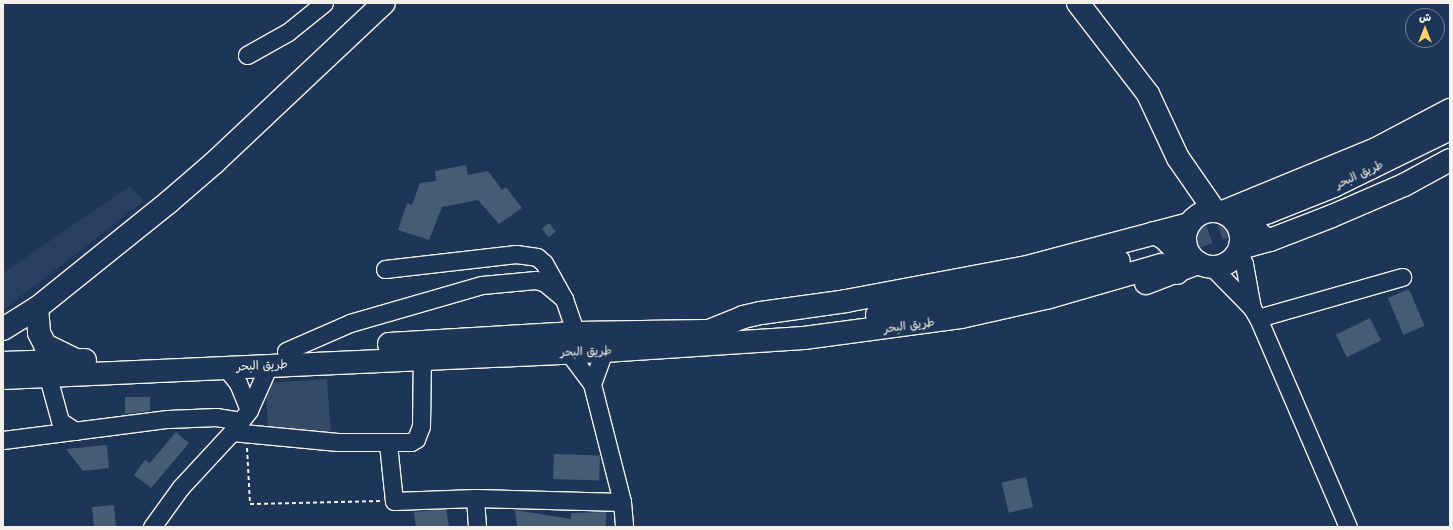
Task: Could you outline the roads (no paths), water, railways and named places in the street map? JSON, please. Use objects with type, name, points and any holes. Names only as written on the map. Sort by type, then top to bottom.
[{"type":"main road","points":[[3,329],[37,308],[214,163],[384,3]]},
{"type":"main road","points":[[1078,3],[1148,94],[1178,158],[1219,211],[1231,216],[1241,230],[1240,250]]},
{"type":"main road","points":[[1450,110],[1376,149],[1265,220],[1232,260],[1206,265],[1162,256],[1190,222],[1206,211],[1219,211],[1265,220],[1404,185],[1450,160]]},
{"type":"main road","name":"طريق البحر","points":[[1265,220],[1450,129]]},
{"type":"main road","name":"طريق البحر","points":[[1265,220],[1327,202],[1450,142]]},
{"type":"main road","points":[[1178,158],[1190,222],[1185,232],[1186,250],[1206,265]]},
{"type":"main road","name":"طريق البحر","points":[[4,378],[49,381],[229,370],[269,365],[422,358],[572,343],[843,320],[944,304],[1162,256]]},
{"type":"main road","name":"طريق البحر","points":[[4,378],[76,360],[286,351],[572,343],[604,351],[758,342],[870,331],[962,317],[1050,297],[1162,256]]},
{"type":"main road","points":[[37,308],[39,334],[45,345],[50,350],[76,360]]},
{"type":"street","points":[[247,55],[288,32],[324,3]]},
{"type":"street","points":[[1240,250],[1255,313],[1348,527]]},
{"type":"street","points":[[385,268],[528,254],[544,263],[564,299],[572,343],[592,384],[622,502],[624,527]]},
{"type":"street","points":[[1206,265],[1255,313]]},
{"type":"street","points":[[1255,313],[1402,277]]},
{"type":"street","points":[[286,351],[350,323],[482,285],[536,280],[545,283],[564,299]]},
{"type":"street","points":[[592,384],[604,351]]},
{"type":"street","points":[[3,440],[186,417],[216,417],[242,424],[388,444],[410,442],[419,433],[422,358]]},
{"type":"street","points":[[152,527],[181,487],[242,424],[269,365]]},
{"type":"street","points":[[229,370],[242,424]]},
{"type":"street","points":[[49,381],[60,421],[75,431]]},
{"type":"street","points":[[388,444],[394,501],[475,498],[622,502]]},
{"type":"street","points":[[475,498],[477,527]]},
{"type":"tunnel","points":[[1157,251],[1266,213]]}]
